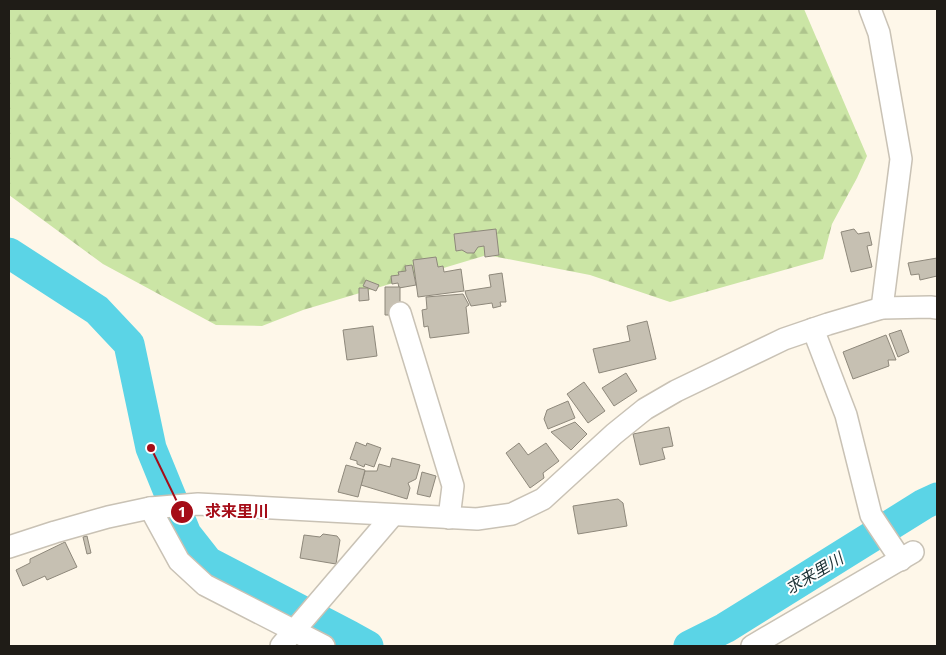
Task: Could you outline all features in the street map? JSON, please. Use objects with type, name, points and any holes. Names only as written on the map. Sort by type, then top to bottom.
[{"type":"street","points":[[870,9],[879,32],[901,159],[882,308]]},
{"type":"street","points":[[9,547],[108,517],[150,508],[198,504],[477,519],[512,514],[543,499],[614,434],[645,409],[676,391],[784,340],[828,324],[882,308],[937,308]]},
{"type":"street","points":[[400,313],[453,486],[448,518]]},
{"type":"street","points":[[752,646],[907,556],[871,514],[846,415],[813,329]]},
{"type":"street","points":[[150,508],[179,561],[205,585],[288,638],[324,646]]},
{"type":"street","points":[[288,638],[393,515]]},
{"type":"green space","points":[[9,9],[804,9],[867,156],[832,224],[823,259],[670,302],[590,275],[487,255],[303,310],[262,326],[216,325],[103,264],[9,195]]},
{"type":"building","points":[[496,229],[499,255],[485,257],[484,246],[478,247],[474,253],[467,253],[462,250],[456,251],[454,234]]},
{"type":"building","points":[[854,229],[858,234],[869,232],[872,245],[867,246],[872,267],[851,272],[841,232]]},
{"type":"building","points":[[436,257],[438,267],[443,266],[444,272],[461,269],[464,291],[418,297],[413,260]]},
{"type":"building","points":[[937,258],[937,276],[920,280],[919,274],[911,275],[908,263]]},
{"type":"building","points":[[412,265],[416,285],[399,288],[398,283],[392,284],[391,276],[399,275],[398,272],[406,271],[405,266]]},
{"type":"building","points":[[502,273],[506,302],[500,302],[501,306],[493,308],[492,303],[471,306],[465,291],[491,287],[489,275]]},
{"type":"building","points":[[366,280],[379,285],[376,291],[363,286]]},
{"type":"building","points":[[385,287],[400,287],[400,313],[406,315],[385,315]]},
{"type":"building","points":[[359,288],[368,288],[369,300],[359,301]]},
{"type":"building","points":[[463,294],[469,305],[466,307],[469,333],[430,338],[428,326],[424,327],[422,310],[427,309],[426,297]]},
{"type":"building","points":[[647,321],[656,359],[599,373],[593,349],[630,341],[627,326]]},
{"type":"building","points":[[373,326],[377,356],[347,360],[343,330]]},
{"type":"building","points":[[901,330],[909,352],[898,357],[889,334]]},
{"type":"building","points":[[886,335],[896,360],[888,360],[889,366],[853,379],[843,352]]},
{"type":"building","points":[[626,373],[637,391],[614,406],[602,388]]},
{"type":"building","points":[[584,382],[605,411],[588,423],[567,394]]},
{"type":"building","points":[[568,401],[575,418],[548,429],[544,419],[547,410]]},
{"type":"building","points":[[575,422],[587,434],[571,450],[551,432]]},
{"type":"building","points":[[669,427],[673,446],[662,448],[665,459],[640,465],[633,434]]},
{"type":"building","points":[[356,442],[366,446],[367,443],[381,448],[374,467],[365,464],[364,467],[357,464],[357,461],[350,459]]},
{"type":"building","points":[[519,443],[528,455],[546,443],[559,461],[543,473],[544,478],[530,488],[506,453]]},
{"type":"building","points":[[392,458],[420,465],[416,479],[408,483],[410,488],[407,499],[361,485],[365,471],[377,471],[379,464],[390,467]]},
{"type":"building","points":[[346,465],[365,470],[358,497],[338,492]]},
{"type":"building","points":[[422,472],[436,476],[430,497],[417,494]]},
{"type":"building","points":[[618,499],[623,503],[627,526],[578,534],[573,506]]},
{"type":"building","points":[[323,534],[337,536],[340,540],[336,564],[300,558],[304,535],[320,537]]},
{"type":"building","points":[[87,536],[91,553],[87,554],[83,537]]},
{"type":"building","points":[[65,542],[77,567],[47,580],[45,576],[23,586],[16,570],[30,563],[30,559]]},
{"type":"waterway","name":"求来里川","points":[[9,253],[97,310],[129,344],[151,448],[186,534],[208,562],[368,646]]},
{"type":"waterway","name":"求来里川","points":[[689,646],[725,628],[924,504],[937,498]]},
{"type":"place","name":"求来里川","points":[[151,448]]}]
